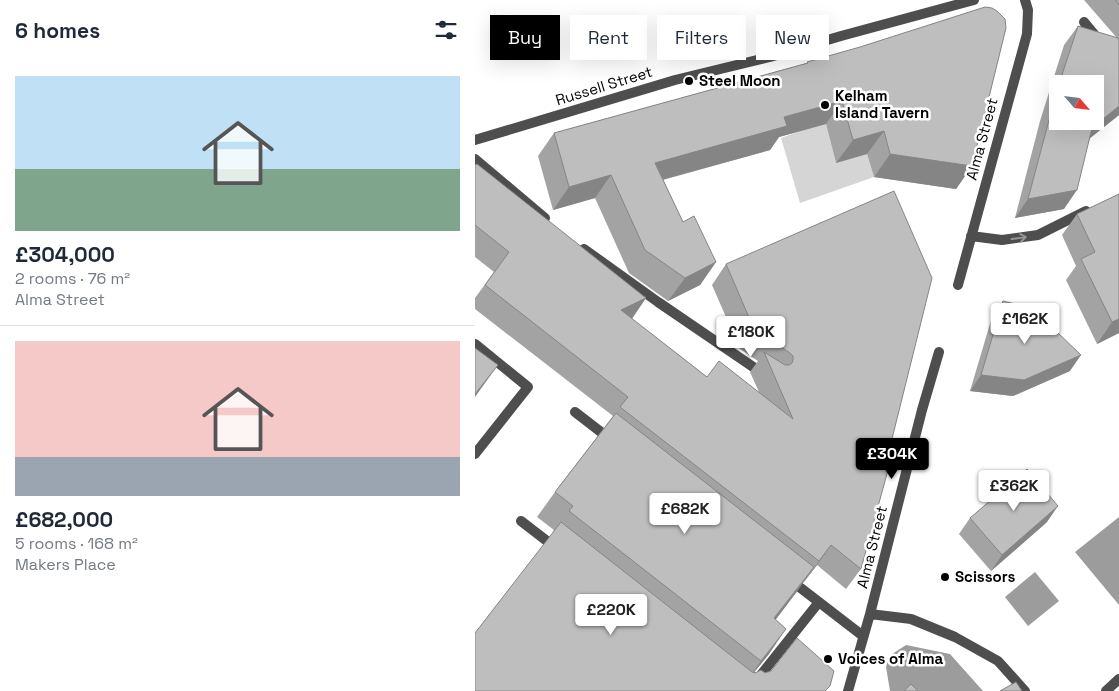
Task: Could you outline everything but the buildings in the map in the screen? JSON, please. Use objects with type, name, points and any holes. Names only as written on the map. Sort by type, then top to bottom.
[{"type":"street","name":"Russell Street","points":[[475,140],[675,80],[770,57],[973,0]]},
{"type":"street","name":"Alma Street","points":[[958,285],[1027,34],[1028,10],[1025,0]]},
{"type":"street","points":[[1084,22],[1102,44]]},
{"type":"street","points":[[475,159],[550,223]]},
{"type":"street","points":[[971,236],[1002,240],[1038,235],[1095,206]]},
{"type":"street","points":[[573,241],[658,302],[772,379]]},
{"type":"street","points":[[475,344],[528,386],[475,454]]},
{"type":"street","name":"Alma Street","points":[[848,691],[871,614],[939,352]]},
{"type":"street","points":[[575,412],[617,445]]},
{"type":"street","points":[[521,521],[568,558]]},
{"type":"street","points":[[781,573],[863,636]]},
{"type":"street","points":[[748,691],[819,602]]},
{"type":"street","points":[[871,614],[911,619],[955,637],[998,661],[1025,691]]},
{"type":"street","points":[[1106,691],[1119,679]]},
{"type":"shaded area","points":[[826,124],[836,163],[867,154],[874,177],[800,203],[781,138]]},
{"type":"shaded area","points":[[1119,517],[1119,605],[1075,552]]},
{"type":"shaded area","points":[[1035,572],[1059,601],[1028,626],[1005,597]]},
{"type":"shaded area","points":[[906,645],[950,654],[983,691],[890,691],[886,667],[889,656]]},
{"type":"place","name":"Steel Moon","points":[[689,81]]},
{"type":"place","name":"Kelham Island Tavern","points":[[825,105]]},
{"type":"place","name":"Scissors","points":[[945,577]]},
{"type":"place","name":"Voices of Alma","points":[[828,659]]}]
